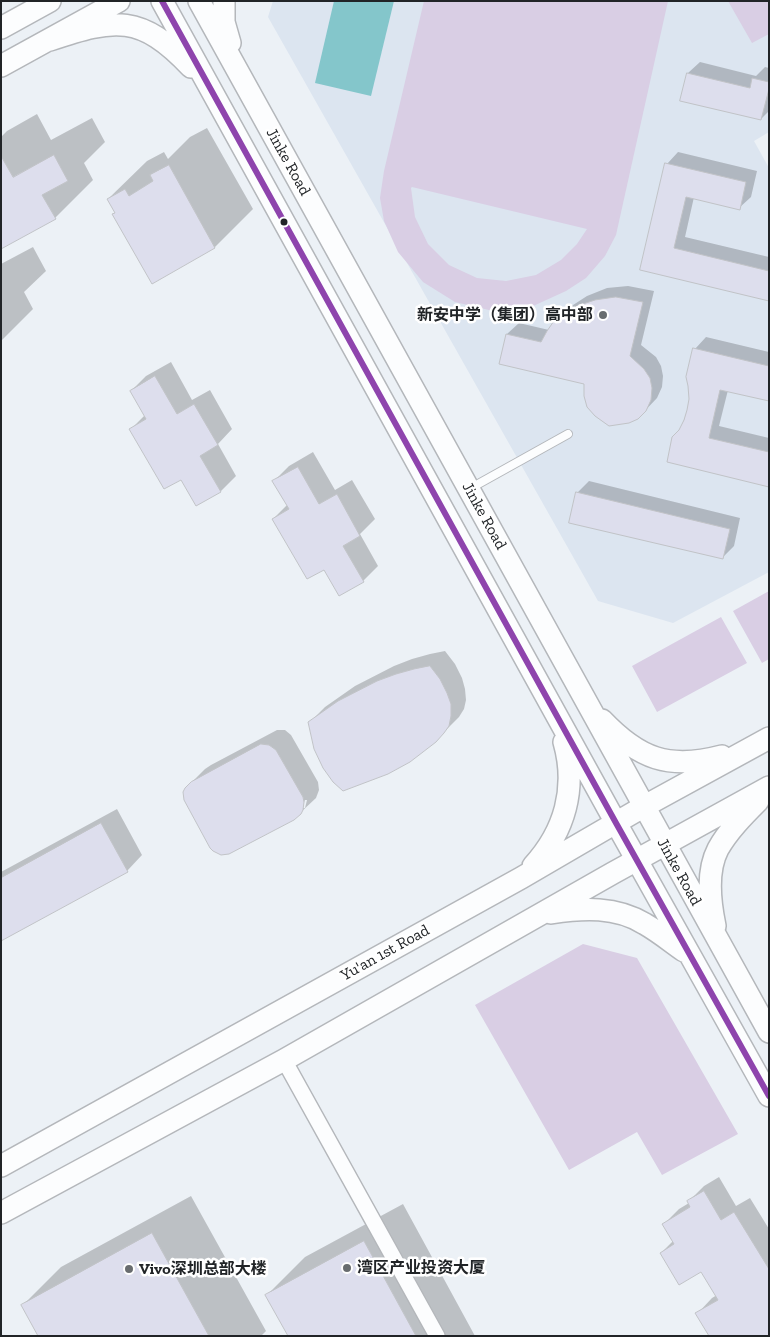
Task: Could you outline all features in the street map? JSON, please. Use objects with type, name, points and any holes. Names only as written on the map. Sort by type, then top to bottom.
[{"type":"main road","points":[[1,28],[37,6],[50,1]]},
{"type":"main road","points":[[1,66],[120,1]]},
{"type":"main road","name":"Jinke Road","points":[[162,1],[769,1096]]},
{"type":"main road","name":"Jinke Road","points":[[199,1],[769,1032]]},
{"type":"main road","points":[[224,1],[224,22],[246,86]]},
{"type":"main road","points":[[50,40],[99,25],[115,24],[138,28],[164,41],[214,94]]},
{"type":"main road","points":[[585,702],[628,744],[644,754],[664,760],[680,763],[698,761],[749,749]]},
{"type":"main road","points":[[521,878],[545,853],[562,821],[567,804],[569,768],[566,749],[555,713]]},
{"type":"main road","name":"Yu'an 1st Road","points":[[1,1166],[521,878],[769,738]]},
{"type":"main road","points":[[1,1213],[284,1060],[637,860],[769,789]]},
{"type":"main road","points":[[719,944],[710,892],[714,859],[718,849],[731,830],[769,789]]},
{"type":"main road","points":[[541,914],[571,909],[605,909],[619,912],[645,923],[690,956]]},
{"type":"street","points":[[284,1060],[437,1336]]},
{"type":"lane","points":[[469,489],[568,434]]},
{"type":"shaded area","name":"新安中学（集团）高中部","points":[[273,1],[769,1],[769,132],[754,141],[769,168],[769,572],[673,623],[598,601],[268,17]]},
{"type":"shaded area","points":[[424,1],[668,1],[616,235],[605,256],[586,278],[566,291],[531,307],[493,311],[455,302],[423,282],[398,252],[384,221],[380,198],[384,171]],"holes":[[[412,187],[587,229],[577,244],[561,260],[536,275],[506,281],[477,278],[449,265],[428,244],[415,217]]]},
{"type":"shaded area","points":[[728,1],[769,1],[769,34],[752,43]]},
{"type":"shaded area","points":[[769,591],[769,659],[762,663],[733,611]]},
{"type":"shaded area","points":[[721,617],[747,663],[657,712],[632,666]]},
{"type":"shaded area","points":[[583,944],[637,958],[738,1134],[662,1175],[637,1132],[569,1170],[475,1005]]},
{"type":"water","points":[[334,1],[394,1],[371,96],[315,83]]},
{"type":"building","points":[[687,73],[750,88],[752,78],[769,82],[761,120],[680,101]]},
{"type":"building","points":[[54,155],[68,181],[42,195],[56,219],[1,249],[1,156],[13,177]]},
{"type":"building","points":[[665,163],[746,182],[740,210],[686,197],[674,248],[769,271],[769,301],[640,270]]},
{"type":"building","points":[[169,165],[215,248],[152,284],[112,214],[115,213],[107,199],[125,189],[129,196],[153,181],[150,175]]},
{"type":"building","points":[[616,297],[643,302],[630,356],[644,369],[650,378],[652,388],[651,400],[646,411],[638,419],[629,423],[609,426],[595,416],[587,407],[584,396],[584,384],[499,364],[506,334],[541,342],[556,318],[574,307],[595,300]]},
{"type":"building","points":[[693,348],[769,366],[769,401],[720,390],[709,438],[769,452],[769,487],[667,462],[672,437],[679,430],[687,410],[689,399],[686,377]]},
{"type":"building","points":[[155,376],[177,414],[194,404],[218,445],[200,456],[221,492],[196,506],[181,480],[164,489],[129,429],[146,419],[130,391]]},
{"type":"building","points":[[298,467],[319,504],[337,494],[360,536],[343,546],[364,582],[339,596],[324,570],[307,579],[272,519],[289,509],[272,481]]},
{"type":"building","points":[[576,492],[730,529],[723,559],[569,523]]},
{"type":"building","points":[[430,666],[440,679],[451,704],[449,726],[436,742],[410,762],[388,774],[343,791],[333,782],[323,768],[314,749],[308,722],[338,701],[377,681],[396,674]]},
{"type":"building","points":[[261,744],[269,745],[276,750],[303,797],[303,810],[294,820],[229,854],[221,855],[210,848],[184,800],[183,792],[191,782]]},
{"type":"building","points":[[101,823],[128,872],[1,941],[1,878]]},
{"type":"building","points":[[704,1191],[721,1220],[734,1212],[769,1269],[769,1336],[709,1336],[695,1313],[718,1300],[701,1272],[679,1285],[660,1253],[674,1244],[662,1224],[690,1207],[687,1201]]},
{"type":"building","name":"Vivo深圳总部大楼","points":[[152,1233],[209,1336],[38,1336],[21,1305]]},
{"type":"building","name":"湾区产业投资大厦","points":[[364,1241],[416,1336],[288,1336],[265,1295]]},
{"type":"transit line","points":[[162,1],[769,1096]]},
{"type":"place","name":"新安中学（集团）高中部","points":[[603,315]]},
{"type":"place","name":"湾区产业投资大厦","points":[[347,1268]]},
{"type":"place","name":"Vivo深圳总部大楼","points":[[129,1269]]}]
